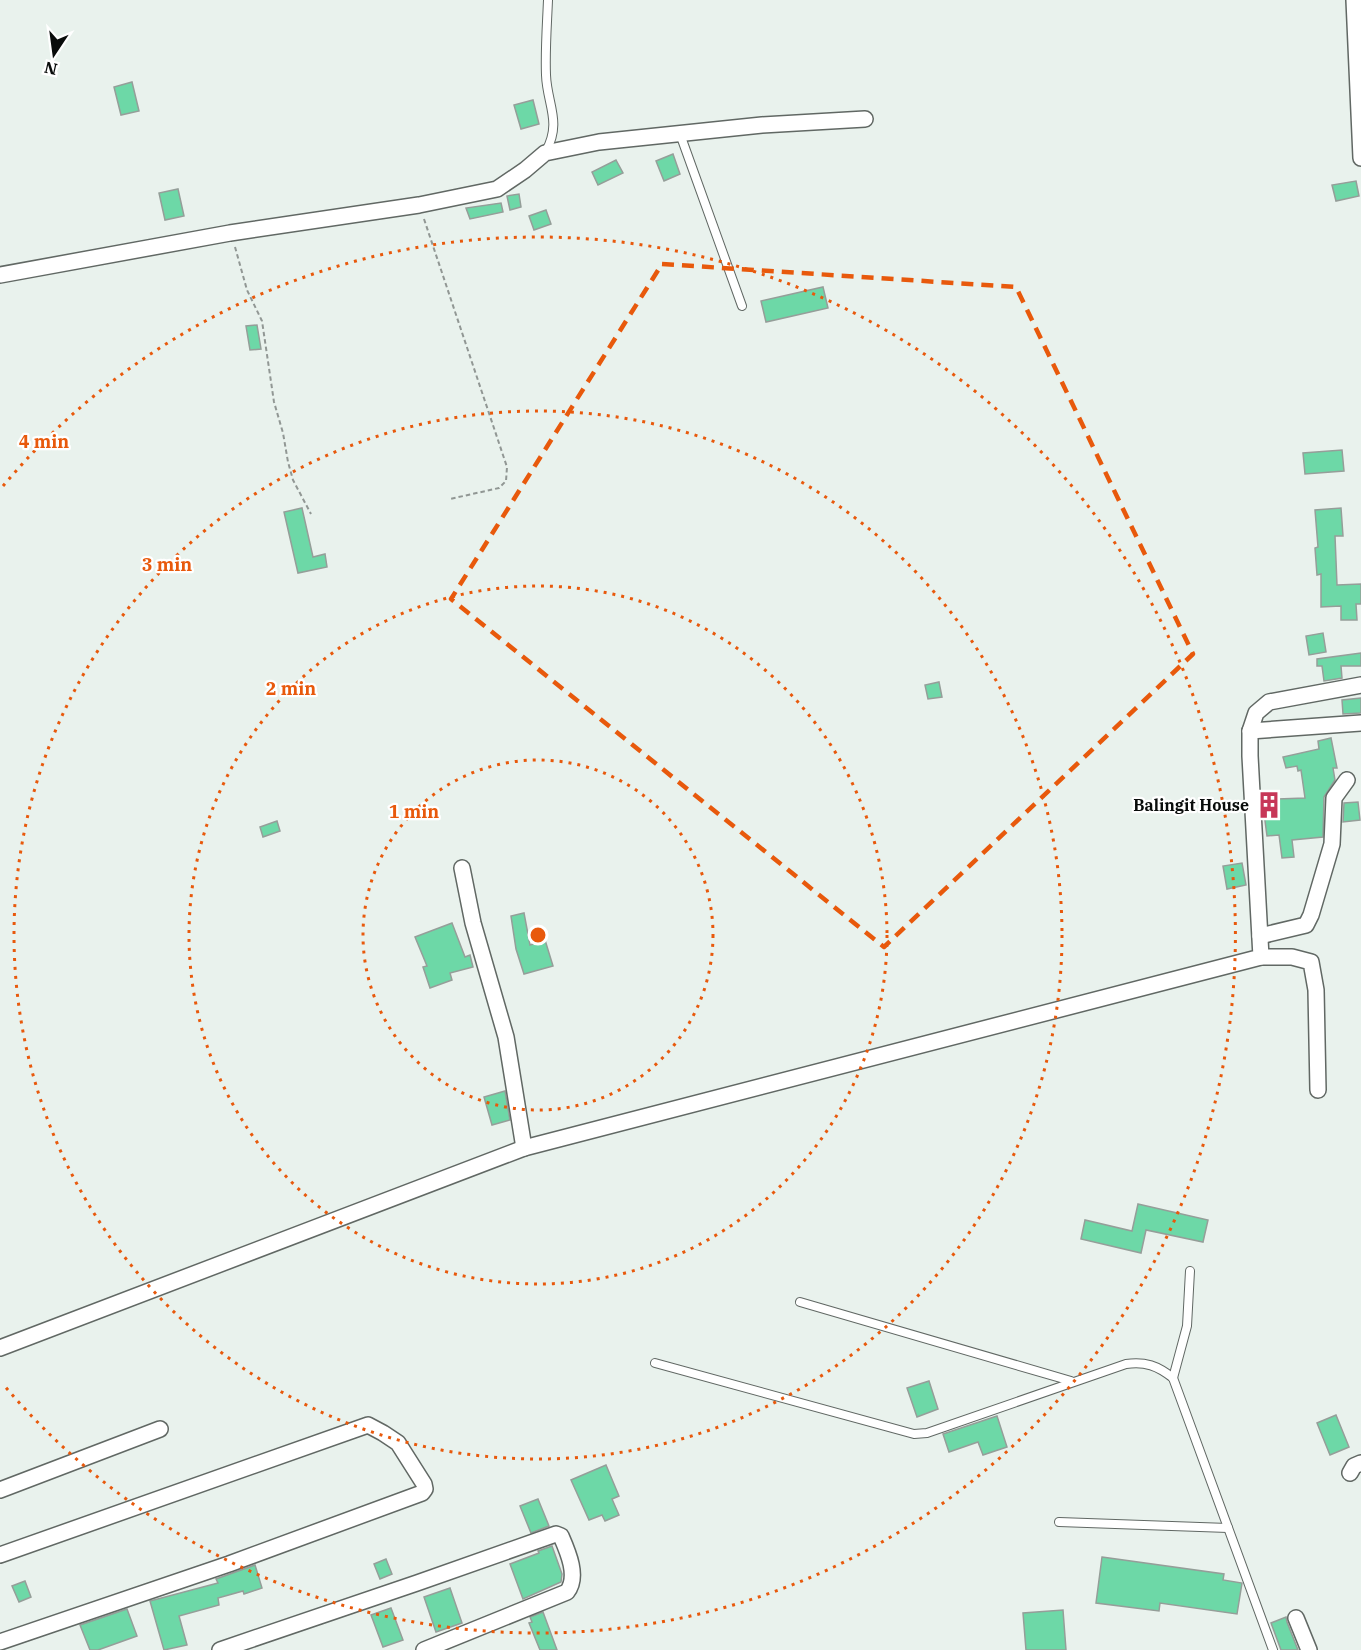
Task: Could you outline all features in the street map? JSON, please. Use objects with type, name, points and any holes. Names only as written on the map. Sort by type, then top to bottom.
[{"type":"street","points":[[1354,0],[1361,158]]},
{"type":"street","points":[[0,275],[230,233],[419,205],[497,189],[546,153],[622,138],[762,125],[865,119]]},
{"type":"street","points":[[1261,957],[1251,793],[1250,731],[1256,713],[1269,702],[1361,685]]},
{"type":"street","points":[[1250,731],[1361,723]]},
{"type":"street","points":[[1260,936],[1306,925],[1332,844],[1334,798],[1347,780]]},
{"type":"street","points":[[462,868],[473,923],[506,1037],[524,1148]]},
{"type":"street","points":[[0,1348],[524,1148],[1261,957],[1292,957],[1311,962],[1316,990],[1318,1090]]},
{"type":"street","points":[[0,1555],[368,1425],[398,1443],[425,1489],[422,1493],[229,1564],[0,1642]]},
{"type":"street","points":[[0,1490],[160,1429]]},
{"type":"street","points":[[220,1650],[556,1534],[561,1536],[571,1564],[570,1590],[424,1650]]},
{"type":"street","points":[[1296,1618],[1309,1650]]},
{"type":"lane","points":[[546,153],[553,140],[555,126],[546,77],[548,0]]},
{"type":"lane","points":[[680,134],[742,306]]},
{"type":"lane","points":[[1173,1378],[1187,1326],[1190,1270]]},
{"type":"lane","points":[[800,1302],[1073,1381]]},
{"type":"lane","points":[[655,1364],[914,1434],[927,1433],[1126,1364],[1137,1363],[1161,1368],[1173,1378],[1273,1650]]},
{"type":"lane","points":[[1059,1522],[1228,1528]]},
{"type":"path","points":[[419,205],[507,467],[506,481],[499,488],[450,499]]},
{"type":"path","points":[[230,233],[247,290],[262,321],[274,402],[293,480],[311,514]]},
{"type":"highlighted area","points":[[662,264],[1016,287],[1193,654],[884,947],[451,599]]},
{"type":"building","points":[[132,82],[139,111],[121,115],[114,87]]},
{"type":"building","points":[[533,100],[539,124],[521,129],[514,105]]},
{"type":"building","points":[[673,154],[680,174],[664,181],[656,161]]},
{"type":"building","points":[[616,160],[623,173],[598,185],[592,172]]},
{"type":"building","points":[[1356,181],[1359,196],[1336,201],[1332,185]]},
{"type":"building","points":[[178,189],[184,216],[165,220],[159,193]]},
{"type":"building","points":[[519,194],[521,207],[510,210],[507,196]]},
{"type":"building","points":[[501,203],[503,212],[470,219],[466,208]]},
{"type":"building","points":[[546,210],[551,224],[534,230],[529,216]]},
{"type":"building","points":[[823,287],[828,308],[766,322],[761,301]]},
{"type":"building","points":[[257,325],[261,349],[250,350],[246,326]]},
{"type":"building","points":[[1342,450],[1344,471],[1305,474],[1303,453]]},
{"type":"building","points":[[302,508],[313,557],[325,554],[327,567],[298,573],[284,512]]},
{"type":"building","points":[[1341,508],[1343,536],[1335,536],[1337,585],[1361,584],[1361,604],[1356,604],[1357,620],[1341,620],[1341,606],[1321,607],[1321,574],[1317,575],[1315,548],[1318,547],[1315,510]]},
{"type":"building","points":[[1323,633],[1326,652],[1309,655],[1306,636]]},
{"type":"building","points":[[1361,653],[1361,666],[1341,666],[1342,678],[1324,681],[1322,666],[1317,666],[1317,659]]},
{"type":"building","points":[[939,682],[942,697],[928,699],[925,685]]},
{"type":"building","points":[[1361,698],[1361,713],[1343,714],[1342,700]]},
{"type":"building","points":[[1331,738],[1337,768],[1333,768],[1335,780],[1324,797],[1323,837],[1292,840],[1294,857],[1282,858],[1279,835],[1267,836],[1262,798],[1277,796],[1277,799],[1305,798],[1301,770],[1298,771],[1297,766],[1286,768],[1283,757],[1319,749],[1318,741]]},
{"type":"building","points":[[1358,802],[1360,820],[1343,822],[1344,803]]},
{"type":"building","points":[[277,821],[280,831],[263,837],[260,827]]},
{"type":"building","points":[[1242,863],[1246,885],[1227,889],[1223,866]]},
{"type":"building","points":[[524,913],[530,945],[545,940],[553,966],[524,974],[516,949],[511,916]]},
{"type":"building","points":[[452,923],[465,957],[470,955],[473,967],[450,973],[452,980],[430,988],[423,967],[427,966],[415,937]]},
{"type":"building","points":[[505,1091],[510,1120],[492,1125],[484,1097]]},
{"type":"building","points":[[1138,1204],[1208,1220],[1203,1242],[1146,1230],[1141,1253],[1081,1239],[1085,1220],[1132,1231]]},
{"type":"building","points":[[929,1381],[938,1409],[917,1417],[907,1388]]},
{"type":"building","points":[[1336,1415],[1349,1447],[1330,1455],[1317,1423]]},
{"type":"building","points":[[997,1416],[1007,1447],[983,1455],[978,1442],[949,1452],[943,1434]]},
{"type":"building","points":[[606,1465],[619,1496],[612,1499],[619,1515],[605,1521],[602,1515],[589,1520],[571,1480]]},
{"type":"building","points":[[538,1499],[549,1526],[531,1533],[520,1506]]},
{"type":"building","points":[[552,1546],[562,1574],[561,1582],[523,1599],[510,1564]]},
{"type":"building","points":[[1102,1557],[1224,1574],[1223,1580],[1242,1583],[1237,1614],[1160,1603],[1159,1611],[1096,1603]]},
{"type":"building","points":[[386,1559],[392,1574],[380,1579],[374,1564]]},
{"type":"building","points":[[255,1565],[262,1588],[244,1594],[243,1591],[218,1598],[219,1605],[179,1616],[187,1645],[164,1650],[150,1601],[218,1583],[216,1579]]},
{"type":"building","points":[[25,1581],[31,1597],[19,1602],[12,1586]]},
{"type":"building","points":[[450,1588],[462,1623],[436,1632],[424,1597]]},
{"type":"building","points":[[391,1608],[403,1640],[383,1647],[371,1615]]},
{"type":"building","points":[[127,1609],[137,1636],[98,1650],[90,1650],[80,1625]]},
{"type":"building","points":[[1063,1610],[1066,1650],[1026,1650],[1023,1613]]},
{"type":"building","points":[[543,1612],[557,1650],[540,1650],[529,1623],[532,1622],[530,1617]]},
{"type":"building","points":[[1286,1617],[1298,1650],[1281,1650],[1271,1623]]},
{"type":"place","name":"Balingit House","points":[[1269,805]]}]
